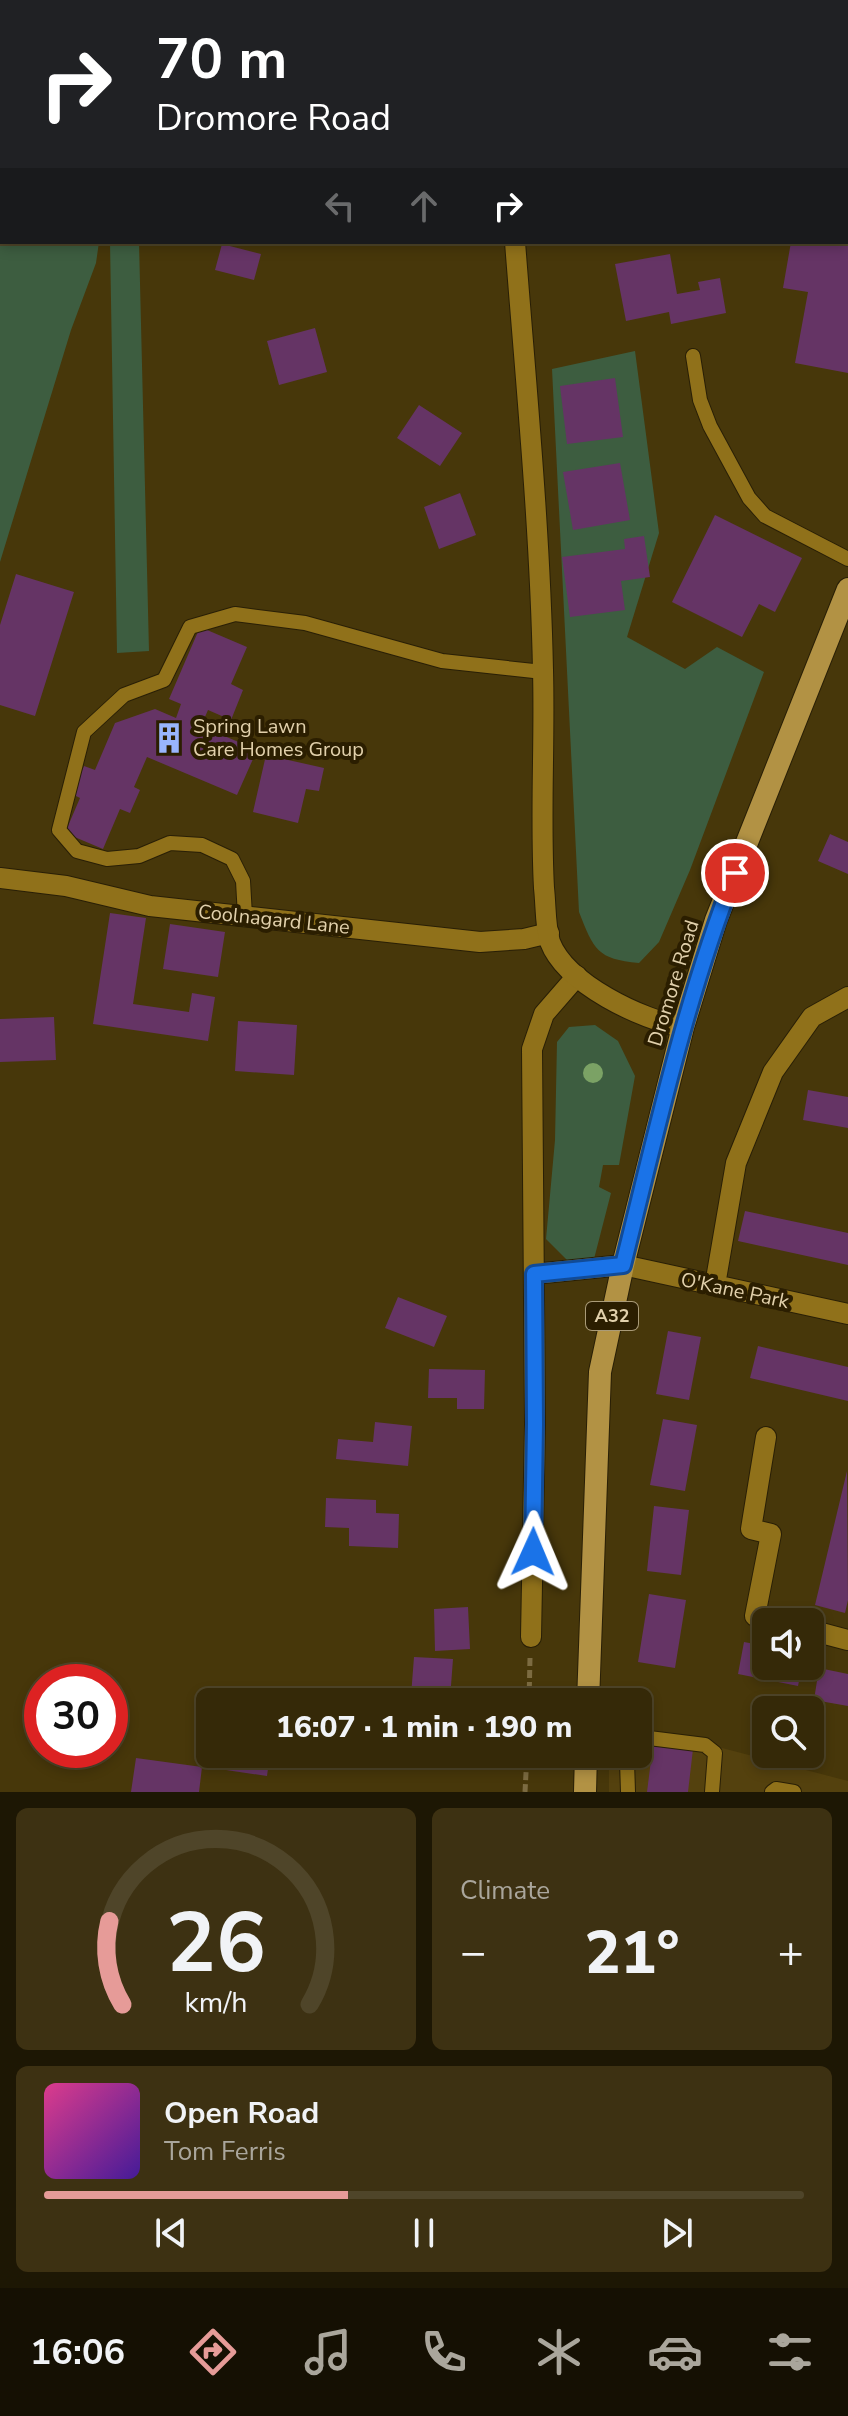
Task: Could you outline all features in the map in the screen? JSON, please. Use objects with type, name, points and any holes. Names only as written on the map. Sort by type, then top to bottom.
[{"type":"highway","name":"Dromore Road","points":[[589,1688],[600,1372],[623,1265],[683,1027],[716,920],[848,589]]},
{"type":"highway","points":[[585,1792],[586,1768]]},
{"type":"street","points":[[515,244],[539,548],[543,672],[542,857],[550,941],[560,958],[577,976],[620,1007],[660,1023],[683,1027]]},
{"type":"street","name":"Coolnagard Lane","points":[[0,878],[66,886],[150,906],[480,942],[524,939],[549,933]]},
{"type":"street","points":[[531,1637],[535,1424],[532,1049],[544,1014],[577,976]]},
{"type":"street","points":[[715,1285],[736,1163],[773,1072],[812,1017],[848,997]]},
{"type":"street","points":[[534,1274],[623,1265]]},
{"type":"street","name":"O'Kane Park","points":[[623,1265],[848,1314]]},
{"type":"street","points":[[757,1608],[771,1534],[751,1529],[766,1437]]},
{"type":"street","points":[[824,1634],[848,1640]]},
{"type":"lane","points":[[693,356],[700,400],[710,426],[749,498],[765,516],[848,559]]},
{"type":"lane","points":[[245,916],[243,881],[232,859],[202,845],[170,843],[139,856],[107,859],[77,851],[59,830],[84,732],[124,695],[164,680],[190,627],[235,614],[249,615],[305,623],[442,661],[543,672]]},
{"type":"lane","points":[[652,1738],[705,1745],[715,1753],[712,1792]]},
{"type":"lane","points":[[627,1768],[628,1792]]},
{"type":"lane","points":[[772,1792],[776,1789],[794,1792]]},
{"type":"path","points":[[529,1688],[531,1637]]},
{"type":"path","points":[[525,1792],[526,1768]]},
{"type":"shaded area","points":[[652,1730],[752,1756],[752,1768],[798,1768],[848,1781],[848,1792],[609,1792],[609,1768],[652,1768]]},
{"type":"green space","points":[[0,244],[99,244],[96,263],[71,330],[0,562]]},
{"type":"green space","points":[[110,244],[139,244],[149,651],[117,653]]},
{"type":"green space","points":[[635,351],[659,533],[627,637],[685,669],[717,647],[764,672],[690,870],[659,942],[639,963],[614,959],[599,950],[579,912],[552,369]]},
{"type":"green space","points":[[595,1025],[618,1041],[635,1076],[619,1165],[603,1165],[599,1187],[611,1193],[594,1259],[567,1260],[546,1239],[555,1140],[557,1042],[569,1027]]},
{"type":"building","points":[[222,244],[261,254],[254,280],[215,270]]},
{"type":"building","points":[[791,244],[848,244],[848,373],[795,363],[808,292],[783,288]]},
{"type":"building","points":[[670,254],[677,294],[700,290],[698,282],[720,278],[726,313],[671,324],[669,312],[626,321],[615,264]]},
{"type":"building","points":[[315,328],[327,372],[279,385],[267,341]]},
{"type":"building","points":[[615,378],[623,437],[567,444],[560,386]]},
{"type":"building","points":[[419,405],[462,433],[440,466],[397,438]]},
{"type":"building","points":[[620,463],[630,520],[573,530],[563,472]]},
{"type":"building","points":[[460,493],[476,535],[439,549],[424,507]]},
{"type":"building","points":[[715,515],[802,558],[775,612],[759,604],[742,637],[672,602]]},
{"type":"building","points":[[644,536],[650,577],[621,581],[625,610],[570,617],[562,557],[625,549],[624,539]]},
{"type":"building","points":[[16,574],[74,592],[35,716],[0,705],[0,625]]},
{"type":"building","name":"Spring Lawn Care Homes Group","points":[[200,627],[247,647],[231,684],[243,690],[231,720],[208,710],[201,726],[257,750],[237,795],[147,757],[134,787],[140,790],[130,813],[120,809],[103,849],[65,833],[80,798],[72,794],[84,766],[95,770],[115,723],[155,709],[176,718],[181,704],[169,699]]},
{"type":"building","points":[[266,755],[324,768],[319,791],[306,789],[298,823],[253,812]]},
{"type":"building","points":[[830,834],[848,842],[848,874],[818,861]]},
{"type":"building","points":[[110,913],[146,918],[133,1004],[189,1012],[192,993],[215,997],[208,1041],[93,1024]]},
{"type":"building","points":[[170,924],[225,932],[218,977],[163,969]]},
{"type":"building","points":[[54,1017],[56,1060],[0,1062],[0,1019]]},
{"type":"building","points":[[238,1021],[297,1025],[294,1075],[235,1071]]},
{"type":"building","points":[[808,1090],[848,1097],[848,1128],[803,1120]]},
{"type":"building","points":[[745,1211],[848,1233],[848,1265],[738,1241]]},
{"type":"building","points":[[398,1297],[447,1316],[434,1347],[385,1328]]},
{"type":"building","points":[[668,1331],[701,1337],[689,1400],[656,1394]]},
{"type":"building","points":[[758,1346],[848,1367],[848,1401],[750,1378]]},
{"type":"building","points":[[429,1369],[485,1370],[484,1409],[457,1409],[457,1398],[428,1398]]},
{"type":"building","points":[[663,1419],[697,1425],[685,1491],[650,1485]]},
{"type":"building","points":[[375,1422],[412,1426],[408,1466],[336,1459],[338,1439],[373,1442]]},
{"type":"building","points":[[847,1471],[848,1600],[845,1613],[815,1605]]},
{"type":"building","points":[[326,1498],[376,1500],[376,1513],[399,1514],[398,1548],[349,1546],[349,1528],[325,1527]]},
{"type":"building","points":[[654,1506],[689,1510],[681,1575],[647,1571]]},
{"type":"building","points":[[649,1594],[686,1600],[675,1668],[638,1662]]},
{"type":"building","points":[[468,1607],[470,1649],[435,1651],[434,1609]]},
{"type":"building","points":[[744,1642],[752,1643],[752,1677],[738,1674]]},
{"type":"building","points":[[414,1657],[453,1659],[451,1688],[412,1688]]},
{"type":"building","points":[[824,1669],[848,1674],[848,1706],[824,1702],[824,1696],[815,1696],[817,1680],[824,1680]]},
{"type":"building","points":[[768,1680],[799,1680],[798,1686]]},
{"type":"building","points":[[653,1744],[693,1749],[688,1792],[647,1792]]},
{"type":"building","points":[[136,1758],[202,1768],[199,1792],[131,1792]]},
{"type":"building","points":[[226,1768],[268,1768],[267,1776]]},
{"type":"place","name":"Spring Lawn Care Homes Group","points":[[169,738]]},
{"type":"route","points":[[533,1552],[534,1274],[623,1265],[683,1027],[716,920],[735,873]]}]
